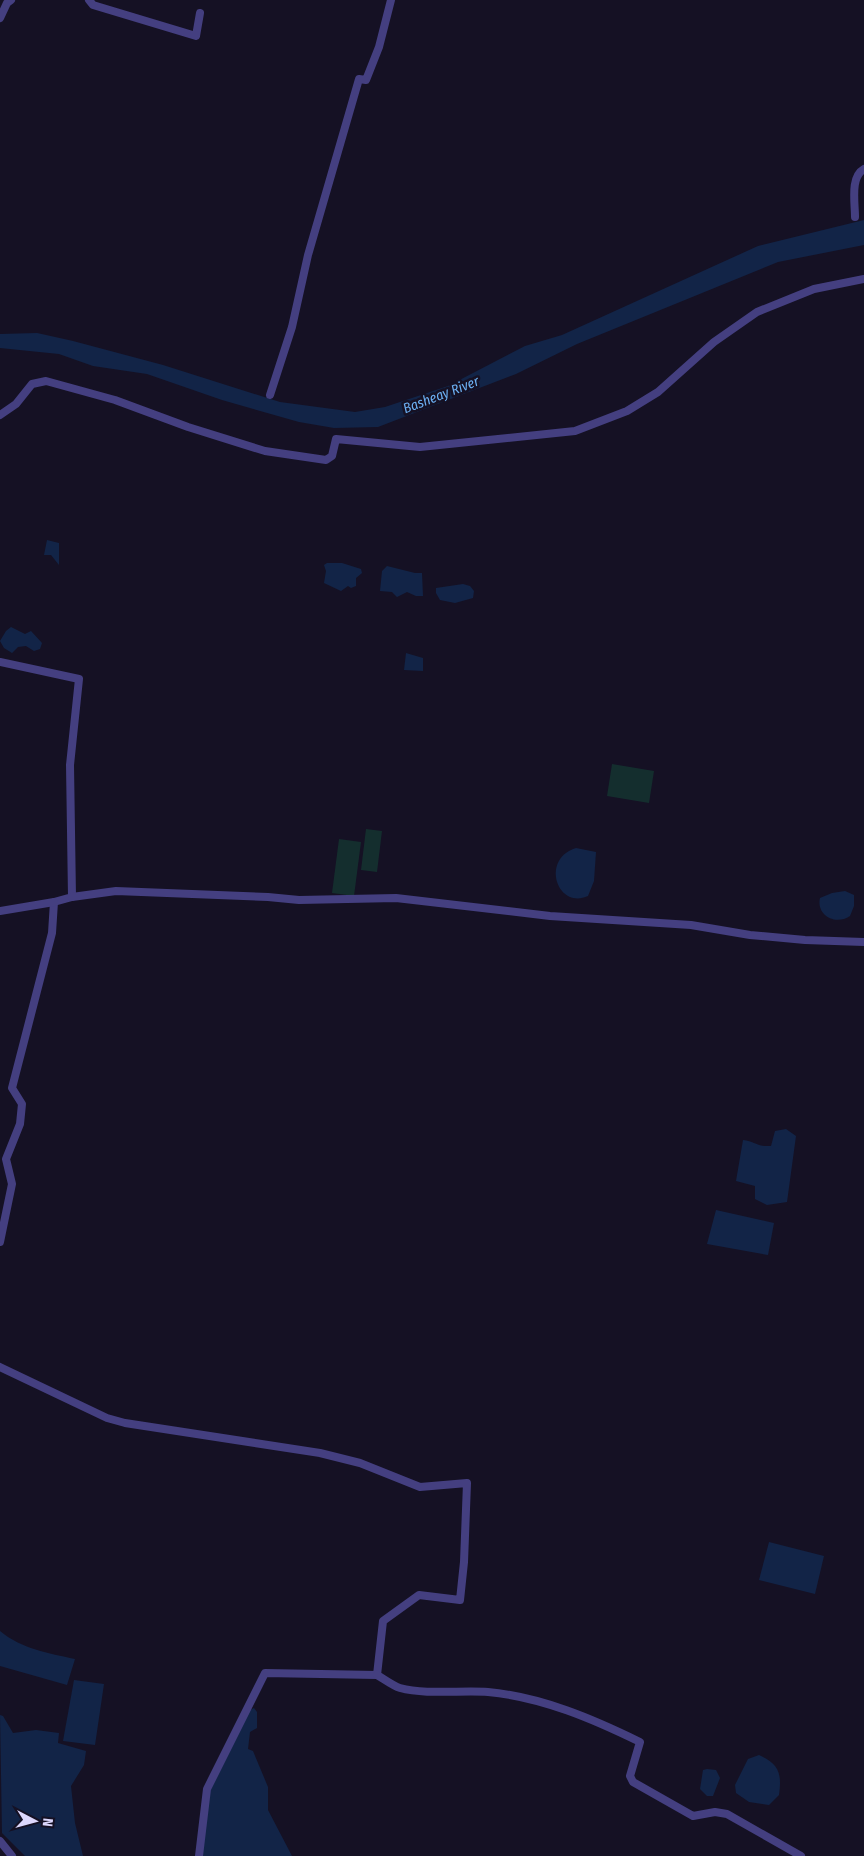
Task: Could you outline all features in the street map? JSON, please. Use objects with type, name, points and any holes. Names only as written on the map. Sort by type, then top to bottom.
[{"type":"street","points":[[0,18],[7,3],[11,0]]},
{"type":"street","points":[[89,0],[93,5],[196,36],[200,13]]},
{"type":"street","points":[[270,396],[292,327],[308,255],[358,79],[366,80],[379,47],[391,0]]},
{"type":"street","points":[[855,217],[855,181],[860,171],[864,169]]},
{"type":"street","points":[[0,415],[16,404],[32,384],[46,381],[116,400],[188,427],[265,451],[326,460],[332,456],[336,438],[420,447],[575,431],[626,411],[658,392],[714,342],[757,312],[814,289],[864,281]]},
{"type":"street","points":[[0,662],[80,678],[70,765],[72,897]]},
{"type":"street","points":[[0,911],[72,897],[116,892],[220,894],[317,901],[396,898],[550,916],[691,925],[750,935],[864,942]]},
{"type":"street","points":[[0,1242],[12,1184],[6,1159],[20,1124],[22,1104],[12,1088],[52,933],[54,902]]},
{"type":"street","points":[[0,1368],[107,1418],[125,1423],[320,1453],[360,1463],[420,1487],[467,1483],[460,1600],[420,1595],[383,1621],[377,1674]]},
{"type":"street","points":[[198,1856],[208,1789],[265,1673],[377,1674],[400,1688],[489,1692],[560,1707],[640,1742],[631,1765],[630,1776],[633,1782],[693,1816],[715,1812],[727,1814],[801,1856]]},
{"type":"street","points":[[0,1842],[12,1856]]},
{"type":"green space","points":[[612,764],[654,771],[649,803],[607,796]]},
{"type":"green space","points":[[366,829],[382,831],[377,872],[361,870]]},
{"type":"green space","points":[[339,839],[361,842],[354,896],[332,893]]},
{"type":"water","name":"Basheay River","points":[[864,220],[864,245],[778,262],[577,344],[516,374],[378,427],[334,428],[299,422],[222,400],[147,374],[93,366],[59,354],[0,348],[0,334],[37,333],[163,365],[280,402],[355,412],[385,407],[448,386],[525,346],[562,335],[758,246]]},
{"type":"water","points":[[47,540],[59,543],[59,565],[51,555],[44,555]]},
{"type":"water","points":[[327,563],[342,563],[361,569],[362,573],[356,578],[356,586],[351,588],[348,586],[341,591],[324,583],[326,571],[324,565]]},
{"type":"water","points":[[387,566],[422,573],[423,596],[416,596],[407,592],[397,597],[392,592],[380,591],[382,571]]},
{"type":"water","points":[[463,584],[470,586],[474,591],[473,598],[455,603],[440,600],[436,593],[436,588]]},
{"type":"water","points":[[11,627],[25,634],[31,631],[42,643],[40,649],[34,651],[26,646],[18,647],[12,653],[4,648],[0,641]]},
{"type":"water","points":[[406,653],[423,658],[423,671],[404,670]]},
{"type":"water","points":[[576,848],[596,852],[594,881],[588,896],[577,898],[568,896],[561,890],[556,872],[558,862],[565,854]]},
{"type":"water","points":[[845,891],[854,895],[854,906],[850,916],[838,920],[824,914],[821,909],[820,898],[832,893]]},
{"type":"water","points":[[786,1129],[796,1136],[787,1202],[767,1205],[755,1199],[755,1186],[736,1181],[743,1140],[762,1146],[771,1146],[775,1131]]},
{"type":"water","points":[[716,1210],[774,1223],[768,1255],[707,1244]]},
{"type":"water","points":[[769,1542],[824,1556],[815,1594],[759,1580]]},
{"type":"water","points":[[0,1631],[26,1646],[75,1659],[67,1685],[0,1666]]},
{"type":"water","points":[[74,1680],[104,1684],[95,1745],[63,1741]]},
{"type":"water","points":[[254,1708],[257,1712],[257,1728],[250,1732],[248,1749],[253,1751],[268,1787],[268,1810],[292,1856],[200,1856],[208,1792],[248,1711]]},
{"type":"water","points":[[0,1715],[3,1716],[13,1733],[36,1730],[59,1733],[58,1743],[86,1751],[84,1765],[71,1786],[75,1823],[83,1856],[25,1856],[2,1833]]},
{"type":"water","points":[[759,1755],[775,1766],[779,1775],[779,1795],[769,1805],[749,1802],[736,1793],[735,1785],[748,1759]]},
{"type":"water","points":[[703,1770],[716,1770],[720,1778],[713,1796],[707,1796],[700,1789]]}]
